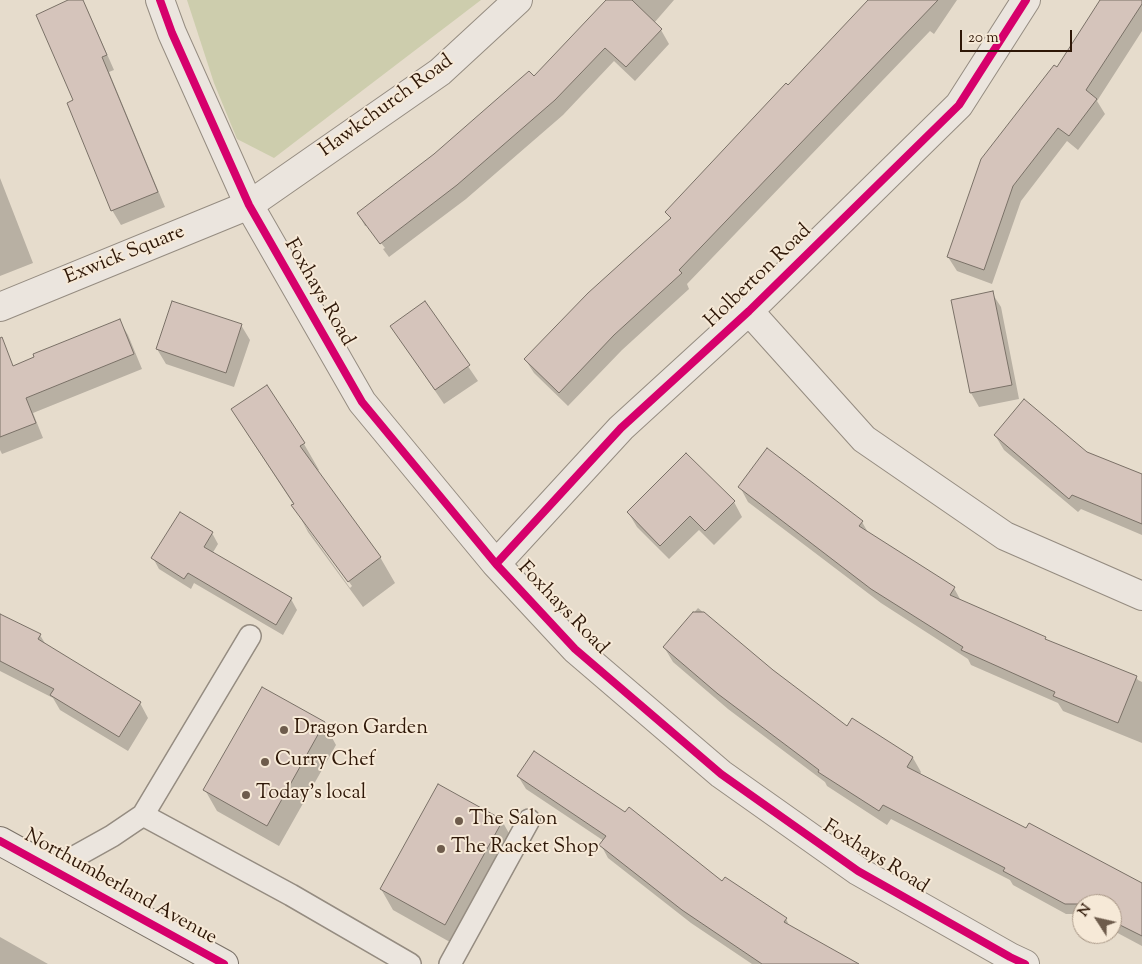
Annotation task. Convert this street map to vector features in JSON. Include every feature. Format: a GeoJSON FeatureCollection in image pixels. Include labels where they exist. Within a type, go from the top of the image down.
{"type":"FeatureCollection","features":[{"type":"Feature","properties":{"kind":"street","name":"Foxhays Road"},"geometry":{"type":"LineString","coordinates":[[160,0],[172,33],[249,205],[362,402],[496,564],[575,649],[721,774],[858,871],[1014,962]]}},
{"type":"Feature","properties":{"kind":"street","name":"Hawkchurch Road"},"geometry":{"type":"LineString","coordinates":[[249,205],[440,72],[518,0]]}},
{"type":"Feature","properties":{"kind":"street","name":"Holberton Road"},"geometry":{"type":"LineString","coordinates":[[496,564],[621,428],[748,311],[959,105],[1026,0]]}},
{"type":"Feature","properties":{"kind":"street","name":"Exwick Square"},"geometry":{"type":"LineString","coordinates":[[0,307],[249,205]]}},
{"type":"Feature","properties":{"kind":"street"},"geometry":{"type":"LineString","coordinates":[[748,311],[864,439],[1005,536],[1142,596]]}},
{"type":"Feature","properties":{"kind":"street","name":"Northumberland Avenue"},"geometry":{"type":"LineString","coordinates":[[0,841],[224,964]]}},
{"type":"Feature","properties":{"kind":"lane"},"geometry":{"type":"LineString","coordinates":[[51,870],[112,836],[143,815],[250,636]]}},
{"type":"Feature","properties":{"kind":"lane"},"geometry":{"type":"LineString","coordinates":[[143,815],[291,895],[410,964]]}},
{"type":"Feature","properties":{"kind":"lane"},"geometry":{"type":"LineString","coordinates":[[450,964],[529,820]]}},
{"type":"Feature","properties":{"kind":"green space"},"geometry":{"type":"Polygon","coordinates":[[[187,0],[481,0],[274,158],[237,139],[214,83],[187,0]]]}},
{"type":"Feature","properties":{"kind":"building"},"geometry":{"type":"Polygon","coordinates":[[[68,0],[83,0],[107,55],[102,57],[158,192],[111,211],[67,103],[73,100],[36,15],[68,0]]]}},
{"type":"Feature","properties":{"kind":"building"},"geometry":{"type":"Polygon","coordinates":[[[606,0],[632,0],[662,29],[626,67],[605,48],[555,100],[457,185],[380,244],[357,213],[434,154],[529,71],[534,76],[606,0]]]}},
{"type":"Feature","properties":{"kind":"building"},"geometry":{"type":"Polygon","coordinates":[[[868,0],[938,0],[679,270],[682,273],[614,335],[559,393],[524,359],[588,293],[671,218],[665,212],[786,83],[788,85],[868,0]]]}},
{"type":"Feature","properties":{"kind":"building"},"geometry":{"type":"Polygon","coordinates":[[[1100,0],[1142,0],[1142,4],[1086,90],[1097,99],[1069,136],[1058,128],[1013,186],[984,270],[947,257],[981,159],[1054,65],[1057,67],[1100,0]]]}},
{"type":"Feature","properties":{"kind":"building"},"geometry":{"type":"Polygon","coordinates":[[[993,291],[1012,385],[970,393],[951,300],[993,291]]]}},
{"type":"Feature","properties":{"kind":"building"},"geometry":{"type":"Polygon","coordinates":[[[172,301],[242,324],[226,373],[156,349],[172,301]]]}},
{"type":"Feature","properties":{"kind":"building"},"geometry":{"type":"Polygon","coordinates":[[[425,301],[470,365],[435,390],[390,326],[425,301]]]}},
{"type":"Feature","properties":{"kind":"building"},"geometry":{"type":"Polygon","coordinates":[[[120,319],[134,354],[26,398],[36,423],[0,437],[0,338],[2,337],[13,366],[34,357],[33,354],[120,319]]]}},
{"type":"Feature","properties":{"kind":"building"},"geometry":{"type":"Polygon","coordinates":[[[267,385],[305,443],[300,446],[381,557],[348,582],[291,505],[294,504],[231,409],[267,385]]]}},
{"type":"Feature","properties":{"kind":"building"},"geometry":{"type":"Polygon","coordinates":[[[1024,399],[1087,452],[1142,474],[1142,524],[1072,495],[1069,499],[994,435],[1024,399]]]}},
{"type":"Feature","properties":{"kind":"building"},"geometry":{"type":"Polygon","coordinates":[[[767,448],[863,521],[859,526],[955,587],[950,595],[1046,637],[1045,639],[1137,676],[1118,723],[1053,696],[1055,692],[961,650],[963,647],[871,589],[738,487],[767,448]]]}},
{"type":"Feature","properties":{"kind":"building"},"geometry":{"type":"Polygon","coordinates":[[[686,453],[735,501],[705,531],[690,516],[660,546],[627,512],[686,453]]]}},
{"type":"Feature","properties":{"kind":"building"},"geometry":{"type":"Polygon","coordinates":[[[180,512],[213,532],[204,547],[292,598],[276,625],[188,573],[184,579],[151,558],[180,512]]]}},
{"type":"Feature","properties":{"kind":"building"},"geometry":{"type":"Polygon","coordinates":[[[693,612],[704,612],[773,670],[847,726],[852,718],[913,757],[907,767],[1026,828],[1029,823],[1142,883],[1142,936],[1122,926],[1122,894],[1072,894],[1072,904],[1065,904],[1003,871],[1005,868],[883,805],[879,811],[818,772],[819,770],[718,694],[663,647],[693,612]]]}},
{"type":"Feature","properties":{"kind":"building"},"geometry":{"type":"Polygon","coordinates":[[[0,614],[41,634],[38,639],[141,702],[119,737],[50,695],[54,689],[0,661],[0,614]]]}},
{"type":"Feature","properties":{"kind":"building"},"geometry":{"type":"Polygon","coordinates":[[[262,687],[325,722],[267,826],[203,790],[262,687]]]}},
{"type":"Feature","properties":{"kind":"building"},"geometry":{"type":"Polygon","coordinates":[[[534,751],[625,812],[629,807],[722,881],[725,877],[787,918],[784,922],[859,964],[762,964],[682,910],[599,845],[606,836],[517,776],[534,751]]]}},
{"type":"Feature","properties":{"kind":"building"},"geometry":{"type":"Polygon","coordinates":[[[438,784],[503,820],[445,925],[380,889],[438,784]]]}},
{"type":"Feature","properties":{"kind":"cycle path"},"geometry":{"type":"LineString","coordinates":[[160,0],[172,33],[249,205],[362,402],[496,564],[575,649],[721,774],[858,871],[1025,964]]}},
{"type":"Feature","properties":{"kind":"cycle path"},"geometry":{"type":"LineString","coordinates":[[496,564],[621,428],[749,311],[959,105],[1026,0]]}},
{"type":"Feature","properties":{"kind":"cycle path"},"geometry":{"type":"LineString","coordinates":[[0,841],[224,964]]}},
{"type":"Feature","properties":{"kind":"place","name":"Dragon Garden"},"geometry":{"type":"Point","coordinates":[284,730]}},
{"type":"Feature","properties":{"kind":"place","name":"Curry Chef"},"geometry":{"type":"Point","coordinates":[265,762]}},
{"type":"Feature","properties":{"kind":"place","name":"Today's local"},"geometry":{"type":"Point","coordinates":[246,795]}},
{"type":"Feature","properties":{"kind":"place","name":"The Salon"},"geometry":{"type":"Point","coordinates":[459,821]}},
{"type":"Feature","properties":{"kind":"place","name":"The Racket Shop"},"geometry":{"type":"Point","coordinates":[441,849]}}]}
